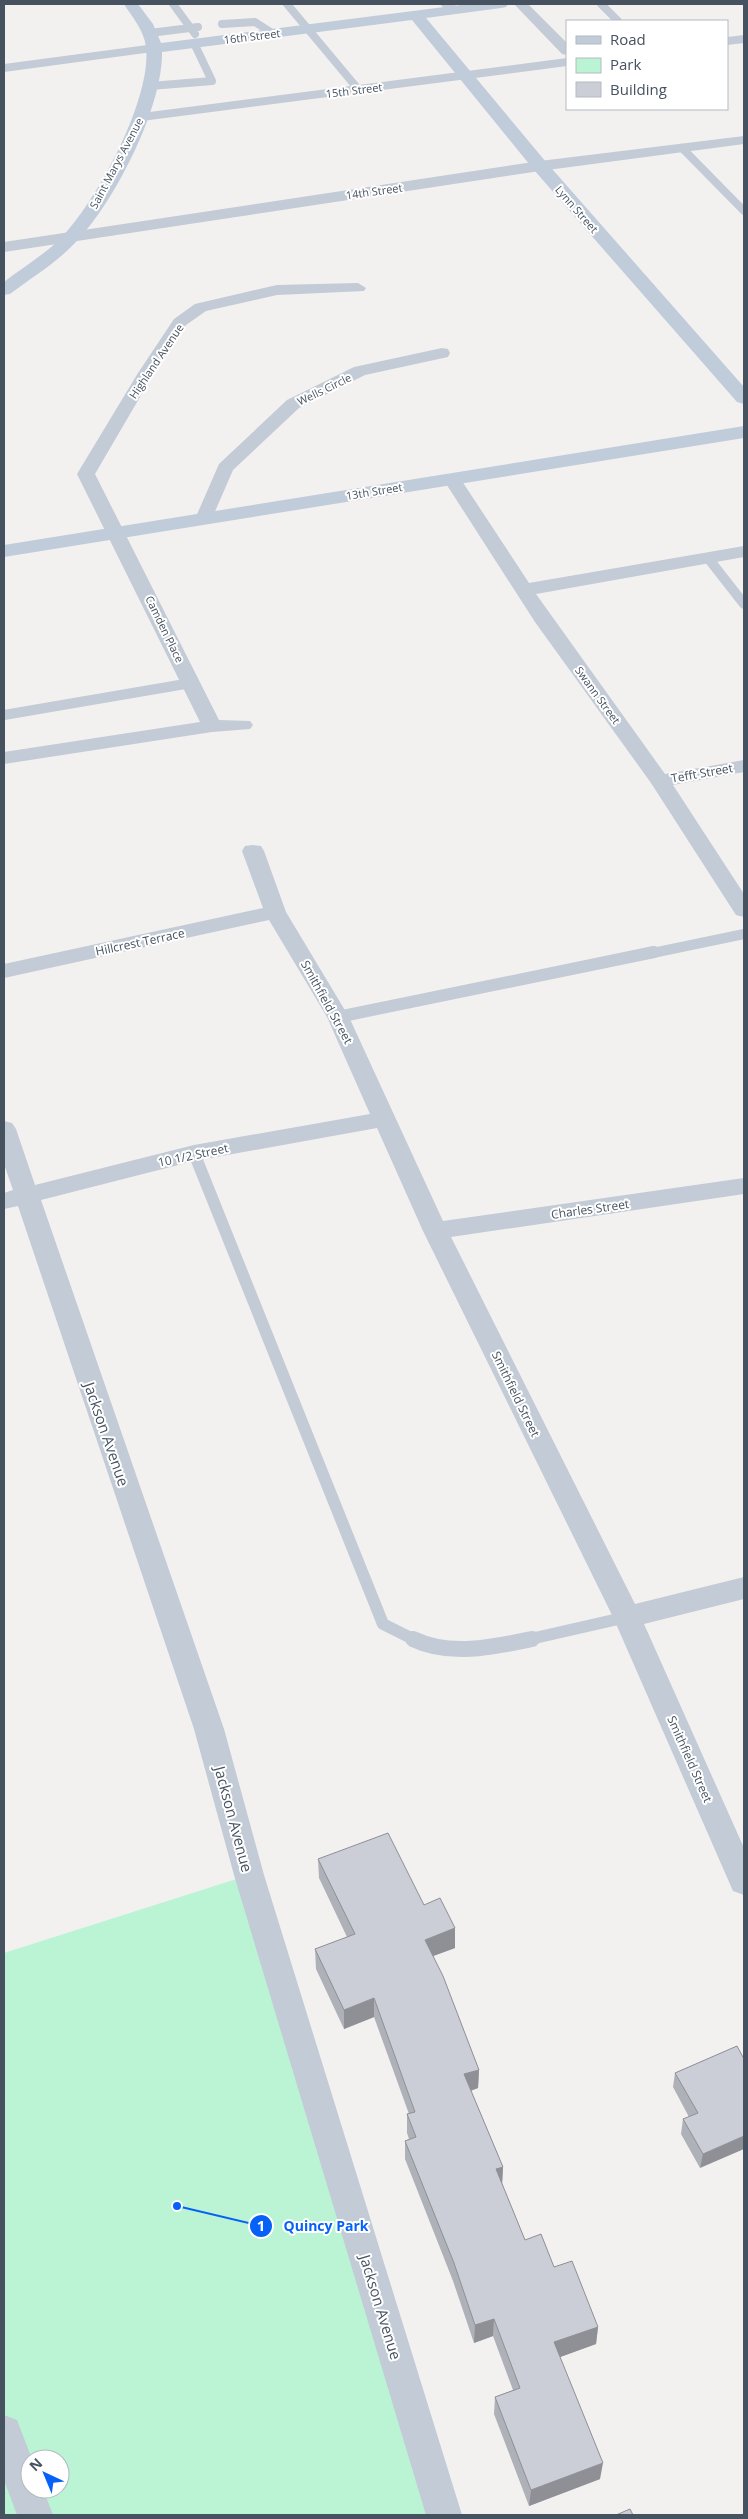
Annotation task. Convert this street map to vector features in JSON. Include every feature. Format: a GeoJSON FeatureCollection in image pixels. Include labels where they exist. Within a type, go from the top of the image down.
{"type":"FeatureCollection","features":[{"type":"Feature","properties":{"kind":"street"},"geometry":{"type":"LineString","coordinates":[[131,4],[152,40]]}},
{"type":"Feature","properties":{"kind":"street","name":"16th Street"},"geometry":{"type":"LineString","coordinates":[[4,68],[194,31],[272,33],[416,15],[450,7],[501,4]]}},
{"type":"Feature","properties":{"kind":"street"},"geometry":{"type":"LineString","coordinates":[[521,4],[566,50]]}},
{"type":"Feature","properties":{"kind":"street","name":"Lynn Street"},"geometry":{"type":"LineString","coordinates":[[416,15],[540,166],[744,398]]}},
{"type":"Feature","properties":{"kind":"street"},"geometry":{"type":"LineString","coordinates":[[728,41],[744,39]]}},
{"type":"Feature","properties":{"kind":"street","name":"Saint Marys Avenue"},"geometry":{"type":"LineString","coordinates":[[4,290],[72,237],[97,203],[142,117],[154,70],[152,40]]}},
{"type":"Feature","properties":{"kind":"street","name":"15th Street"},"geometry":{"type":"LineString","coordinates":[[142,117],[566,62]]}},
{"type":"Feature","properties":{"kind":"street","name":"14th Street"},"geometry":{"type":"LineString","coordinates":[[4,247],[540,166],[744,140]]}},
{"type":"Feature","properties":{"kind":"street","name":"Highland Avenue"},"geometry":{"type":"LineString","coordinates":[[117,533],[86,474],[146,373],[180,322],[201,307],[277,290],[358,288]]}},
{"type":"Feature","properties":{"kind":"street","name":"Wells Circle"},"geometry":{"type":"LineString","coordinates":[[204,519],[225,468],[293,404],[360,371],[442,353]]}},
{"type":"Feature","properties":{"kind":"street","name":"13th Street"},"geometry":{"type":"LineString","coordinates":[[4,551],[744,432]]}},
{"type":"Feature","properties":{"kind":"street","name":"Swann Street"},"geometry":{"type":"LineString","coordinates":[[452,479],[545,622],[660,781],[744,910]]}},
{"type":"Feature","properties":{"kind":"street","name":"Camden Place"},"geometry":{"type":"LineString","coordinates":[[117,533],[212,726]]}},
{"type":"Feature","properties":{"kind":"street"},"geometry":{"type":"LineString","coordinates":[[524,590],[744,551]]}},
{"type":"Feature","properties":{"kind":"street"},"geometry":{"type":"LineString","coordinates":[[4,758],[212,726],[243,725]]}},
{"type":"Feature","properties":{"kind":"street","name":"Tefft Street"},"geometry":{"type":"LineString","coordinates":[[660,781],[744,766]]}},
{"type":"Feature","properties":{"kind":"street","name":"Smithfield Street"},"geometry":{"type":"LineString","coordinates":[[253,851],[276,912],[338,1017],[435,1232],[627,1617],[744,1882]]}},
{"type":"Feature","properties":{"kind":"street","name":"Hillcrest Terrace"},"geometry":{"type":"LineString","coordinates":[[4,972],[276,912]]}},
{"type":"Feature","properties":{"kind":"street","name":"10 1/2 Street"},"geometry":{"type":"LineString","coordinates":[[15,1199],[194,1153],[384,1119]]}},
{"type":"Feature","properties":{"kind":"street","name":"Jackson Avenue"},"geometry":{"type":"LineString","coordinates":[[4,1129],[15,1199],[209,1729],[249,1875],[444,2515]]}},
{"type":"Feature","properties":{"kind":"street","name":"Charles Street"},"geometry":{"type":"LineString","coordinates":[[435,1232],[744,1186]]}},
{"type":"Feature","properties":{"kind":"street"},"geometry":{"type":"LineString","coordinates":[[627,1617],[744,1588]]}},
{"type":"Feature","properties":{"kind":"street"},"geometry":{"type":"LineString","coordinates":[[4,2434],[35,2515]]}},
{"type":"Feature","properties":{"kind":"lane"},"geometry":{"type":"LineString","coordinates":[[150,86],[212,81],[194,31],[183,12],[173,4]]}},
{"type":"Feature","properties":{"kind":"lane"},"geometry":{"type":"LineString","coordinates":[[287,4],[358,89]]}},
{"type":"Feature","properties":{"kind":"lane"},"geometry":{"type":"LineString","coordinates":[[601,4],[617,20]]}},
{"type":"Feature","properties":{"kind":"lane"},"geometry":{"type":"LineString","coordinates":[[220,21],[237,17],[263,24],[272,33]]}},
{"type":"Feature","properties":{"kind":"lane"},"geometry":{"type":"LineString","coordinates":[[682,148],[744,212]]}},
{"type":"Feature","properties":{"kind":"lane"},"geometry":{"type":"LineString","coordinates":[[708,558],[744,604]]}},
{"type":"Feature","properties":{"kind":"lane"},"geometry":{"type":"LineString","coordinates":[[4,715],[191,683]]}},
{"type":"Feature","properties":{"kind":"lane"},"geometry":{"type":"LineString","coordinates":[[338,1017],[744,934]]}},
{"type":"Feature","properties":{"kind":"lane"},"geometry":{"type":"LineString","coordinates":[[194,1153],[383,1624],[428,1646],[486,1648],[627,1617]]}},
{"type":"Feature","properties":{"kind":"green space"},"geometry":{"type":"Polygon","coordinates":[[[249,1875],[444,2515],[4,2515],[4,1953],[249,1875]]]}},
{"type":"Feature","properties":{"kind":"building"},"geometry":{"type":"Polygon","coordinates":[[[388,1833],[424,1905],[440,1898],[455,1928],[425,1940],[443,1976],[479,2070],[464,2074],[503,2167],[496,2169],[525,2240],[541,2234],[554,2267],[572,2261],[598,2327],[554,2342],[603,2463],[531,2490],[495,2397],[520,2388],[494,2319],[475,2325],[454,2263],[405,2141],[416,2137],[407,2114],[415,2112],[374,1998],[344,2010],[315,1949],[355,1934],[318,1859],[388,1833]]]}},
{"type":"Feature","properties":{"kind":"building"},"geometry":{"type":"Polygon","coordinates":[[[737,2046],[744,2059],[744,2136],[703,2154],[683,2119],[698,2113],[675,2073],[737,2046]]]}},
{"type":"Feature","properties":{"kind":"building"},"geometry":{"type":"Polygon","coordinates":[[[630,2509],[633,2515],[616,2515],[630,2509]]]}},
{"type":"Feature","properties":{"kind":"place","name":"Quincy Park"},"geometry":{"type":"Point","coordinates":[177,2206]}}]}
